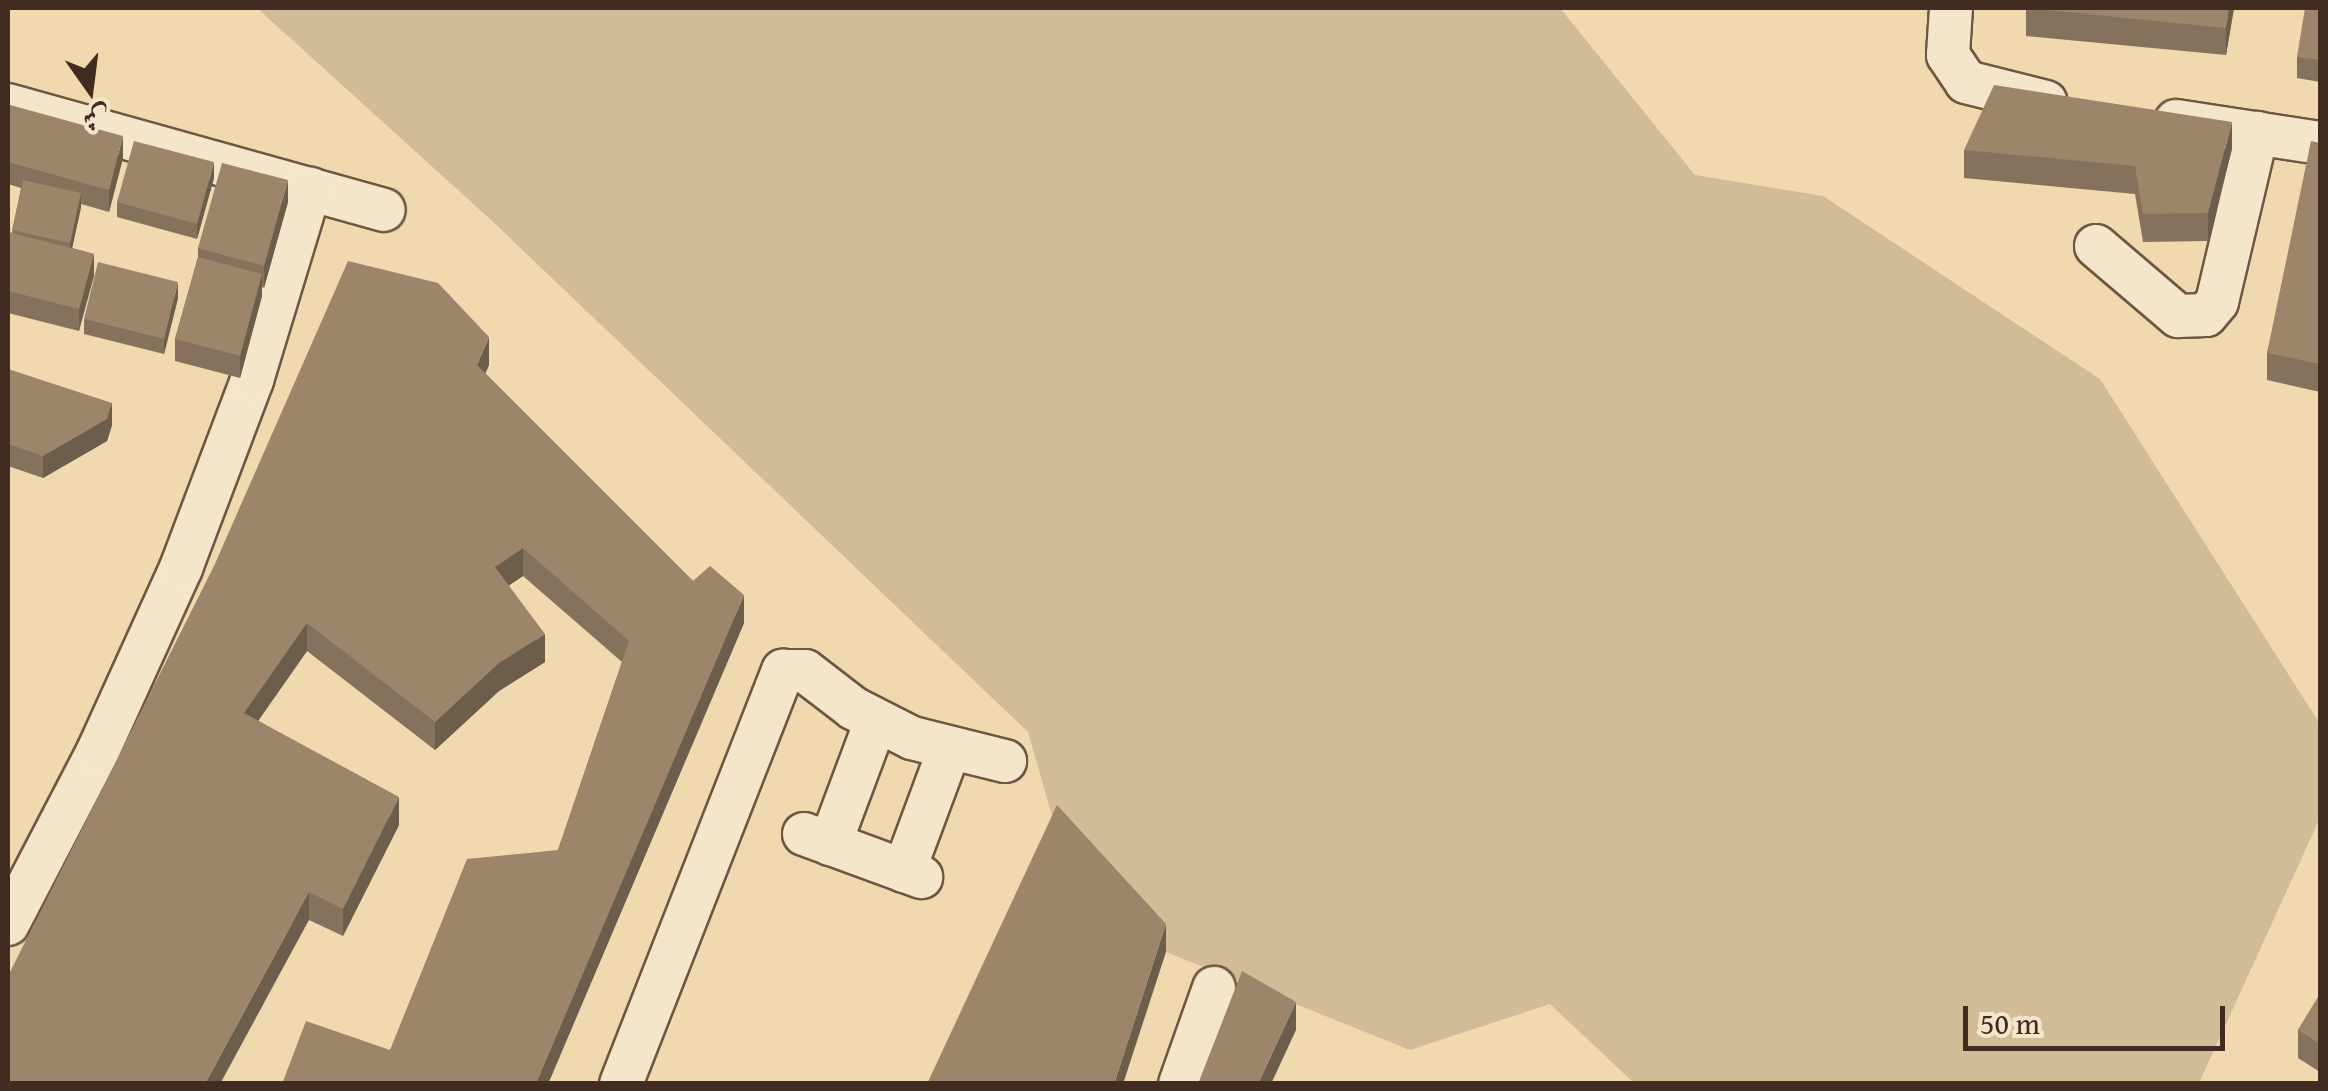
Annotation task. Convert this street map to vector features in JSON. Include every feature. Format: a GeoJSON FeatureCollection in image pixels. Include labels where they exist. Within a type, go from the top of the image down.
{"type":"FeatureCollection","features":[{"type":"Feature","properties":{"kind":"street"},"geometry":{"type":"LineString","coordinates":[[1950,8],[1948,56],[1966,82],[1995,94],[2320,143]]}},
{"type":"Feature","properties":{"kind":"street"},"geometry":{"type":"LineString","coordinates":[[8,105],[384,210]]}},
{"type":"Feature","properties":{"kind":"street"},"geometry":{"type":"LineString","coordinates":[[2096,246],[2178,316],[2206,315],[2218,302],[2257,133]]}},
{"type":"Feature","properties":{"kind":"street"},"geometry":{"type":"LineString","coordinates":[[8,924],[98,752],[182,568],[252,380],[310,189]]}},
{"type":"Feature","properties":{"kind":"street"},"geometry":{"type":"LineString","coordinates":[[620,1084],[778,676],[798,668],[876,721],[949,750],[1005,760]]}},
{"type":"Feature","properties":{"kind":"street"},"geometry":{"type":"LineString","coordinates":[[876,721],[817,839],[912,874],[949,750]]}},
{"type":"Feature","properties":{"kind":"street"},"geometry":{"type":"LineString","coordinates":[[1180,1084],[1214,988]]}},
{"type":"Feature","properties":{"kind":"shaded area"},"geometry":{"type":"Polygon","coordinates":[[[257,8],[1560,8],[1695,175],[1823,196],[2100,379],[2320,724],[2320,818],[2199,1083],[1634,1083],[1550,1004],[1410,1050],[1166,952],[1057,833],[1028,732],[490,219],[257,8]]]}},
{"type":"Feature","properties":{"kind":"building"},"geometry":{"type":"Polygon","coordinates":[[[2026,8],[2229,8],[2226,28],[2026,8]]]}},
{"type":"Feature","properties":{"kind":"building"},"geometry":{"type":"Polygon","coordinates":[[[2305,8],[2320,8],[2320,60],[2297,57],[2305,8]]]}},
{"type":"Feature","properties":{"kind":"building"},"geometry":{"type":"Polygon","coordinates":[[[1994,85],[2232,122],[2208,213],[2143,214],[2135,166],[1964,150],[1994,85]]]}},
{"type":"Feature","properties":{"kind":"building"},"geometry":{"type":"Polygon","coordinates":[[[10,105],[123,136],[109,190],[8,162],[10,105]]]}},
{"type":"Feature","properties":{"kind":"building"},"geometry":{"type":"Polygon","coordinates":[[[134,141],[214,162],[197,224],[117,202],[134,141]]]}},
{"type":"Feature","properties":{"kind":"building"},"geometry":{"type":"Polygon","coordinates":[[[2311,141],[2320,143],[2320,364],[2267,353],[2311,141]]]}},
{"type":"Feature","properties":{"kind":"building"},"geometry":{"type":"Polygon","coordinates":[[[222,163],[288,180],[264,266],[198,248],[222,163]]]}},
{"type":"Feature","properties":{"kind":"building"},"geometry":{"type":"Polygon","coordinates":[[[23,180],[81,193],[70,243],[12,230],[23,180]]]}},
{"type":"Feature","properties":{"kind":"building"},"geometry":{"type":"Polygon","coordinates":[[[8,232],[94,254],[79,309],[8,291],[8,232]]]}},
{"type":"Feature","properties":{"kind":"building"},"geometry":{"type":"Polygon","coordinates":[[[198,257],[262,274],[240,356],[175,339],[198,257]]]}},
{"type":"Feature","properties":{"kind":"building"},"geometry":{"type":"Polygon","coordinates":[[[348,261],[438,283],[489,337],[477,365],[693,581],[710,566],[744,595],[536,1084],[282,1084],[306,1021],[390,1050],[467,859],[558,850],[629,641],[523,548],[495,567],[545,634],[499,663],[435,722],[307,623],[244,713],[399,797],[343,909],[309,892],[205,1084],[8,1084],[8,976],[214,566],[348,261]]]}},
{"type":"Feature","properties":{"kind":"building"},"geometry":{"type":"Polygon","coordinates":[[[98,262],[178,282],[164,339],[84,319],[98,262]]]}},
{"type":"Feature","properties":{"kind":"building"},"geometry":{"type":"Polygon","coordinates":[[[8,369],[112,403],[107,419],[43,456],[8,444],[8,369]]]}},
{"type":"Feature","properties":{"kind":"building"},"geometry":{"type":"Polygon","coordinates":[[[1057,805],[1166,924],[1114,1084],[927,1084],[1057,805]]]}},
{"type":"Feature","properties":{"kind":"building"},"geometry":{"type":"Polygon","coordinates":[[[1242,971],[1296,1002],[1258,1084],[1198,1084],[1242,971]]]}},
{"type":"Feature","properties":{"kind":"building"},"geometry":{"type":"Polygon","coordinates":[[[2320,994],[2320,1044],[2298,1030],[2320,994]]]}}]}
